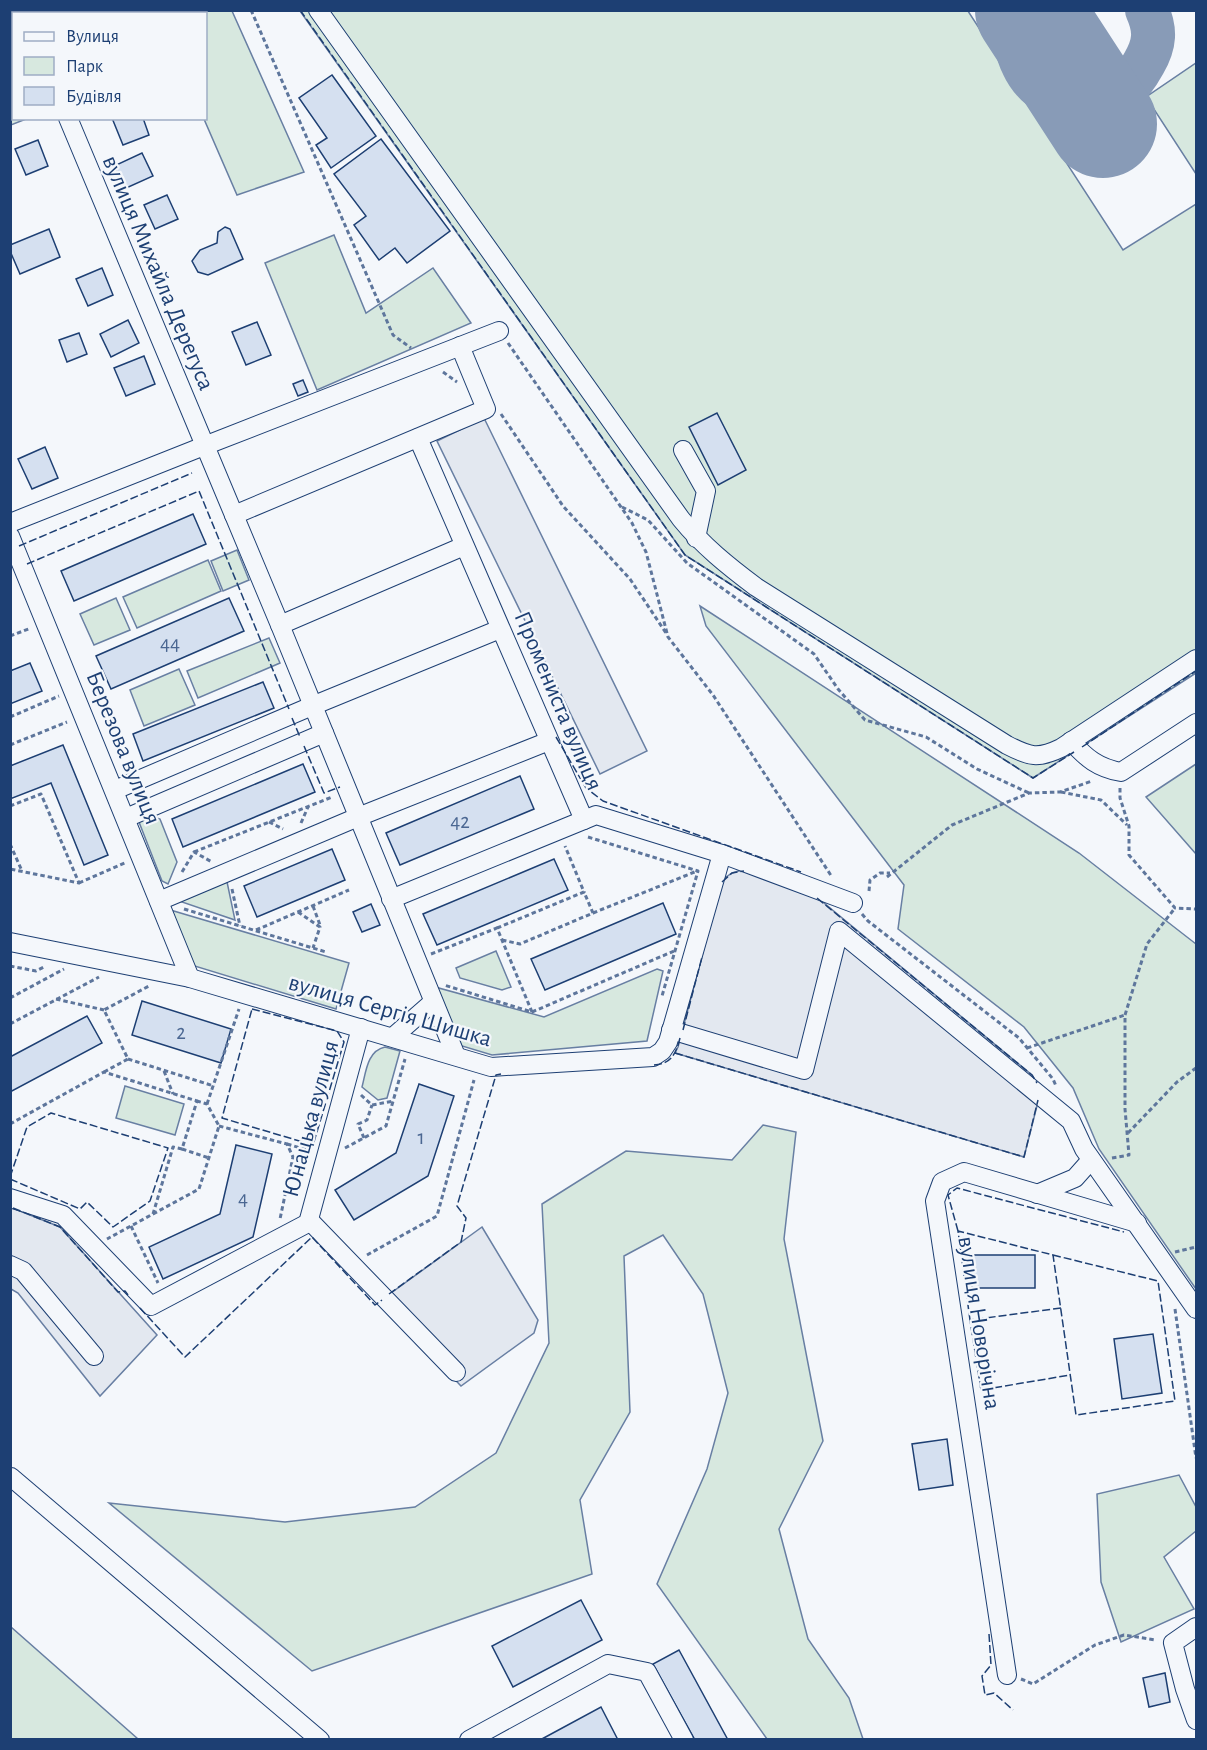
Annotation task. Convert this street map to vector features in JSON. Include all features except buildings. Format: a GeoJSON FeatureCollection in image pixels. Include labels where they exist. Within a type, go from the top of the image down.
{"type":"FeatureCollection","features":[{"type":"Feature","properties":{"kind":"street"},"geometry":{"type":"LineString","coordinates":[[318,10],[681,519],[696,538],[756,587],[1007,745],[1035,757],[1050,754],[1197,659]]}},
{"type":"Feature","properties":{"kind":"street","name":"вулиця Михайла Дерегуса"},"geometry":{"type":"LineString","coordinates":[[69,120],[280,625],[456,1056]]}},
{"type":"Feature","properties":{"kind":"street"},"geometry":{"type":"LineString","coordinates":[[10,524],[499,331]]}},
{"type":"Feature","properties":{"kind":"street"},"geometry":{"type":"LineString","coordinates":[[234,516],[486,409],[460,346]]}},
{"type":"Feature","properties":{"kind":"street","name":"Промениста вулиця"},"geometry":{"type":"LineString","coordinates":[[418,438],[584,820],[596,815],[722,854],[853,903]]}},
{"type":"Feature","properties":{"kind":"street"},"geometry":{"type":"LineString","coordinates":[[683,450],[706,490],[696,538]]}},
{"type":"Feature","properties":{"kind":"street","name":"Березова вулиця"},"geometry":{"type":"LineString","coordinates":[[10,536],[190,978]]}},
{"type":"Feature","properties":{"kind":"street"},"geometry":{"type":"LineString","coordinates":[[280,625],[464,546]]}},
{"type":"Feature","properties":{"kind":"street"},"geometry":{"type":"LineString","coordinates":[[115,790],[500,629]]}},
{"type":"Feature","properties":{"kind":"street"},"geometry":{"type":"LineString","coordinates":[[1071,741],[1092,762],[1104,769],[1121,772],[1197,723]]}},
{"type":"Feature","properties":{"kind":"street"},"geometry":{"type":"LineString","coordinates":[[126,818],[324,733]]}},
{"type":"Feature","properties":{"kind":"street"},"geometry":{"type":"LineString","coordinates":[[159,901],[549,741]]}},
{"type":"Feature","properties":{"kind":"street"},"geometry":{"type":"LineString","coordinates":[[391,899],[584,820]]}},
{"type":"Feature","properties":{"kind":"street","name":"вулиця Сергія Шишка"},"geometry":{"type":"LineString","coordinates":[[10,942],[190,978],[490,1066],[653,1057],[662,1051],[668,1042],[722,854]]}},
{"type":"Feature","properties":{"kind":"street"},"geometry":{"type":"LineString","coordinates":[[671,1030],[804,1070],[839,931],[1071,1121],[1091,1160],[1197,1309]]}},
{"type":"Feature","properties":{"kind":"street"},"geometry":{"type":"LineString","coordinates":[[393,1037],[434,1002]]}},
{"type":"Feature","properties":{"kind":"street","name":"Юнацька вулиця"},"geometry":{"type":"LineString","coordinates":[[10,1198],[63,1215],[151,1306],[308,1223],[361,1028]]}},
{"type":"Feature","properties":{"kind":"street"},"geometry":{"type":"LineString","coordinates":[[1037,1194],[1075,1178],[1091,1160]]}},
{"type":"Feature","properties":{"kind":"street","name":"вулиця Новорічна"},"geometry":{"type":"LineString","coordinates":[[1007,1675],[936,1202],[942,1182],[964,1172],[1137,1223]]}},
{"type":"Feature","properties":{"kind":"street"},"geometry":{"type":"LineString","coordinates":[[309,1220],[456,1372]]}},
{"type":"Feature","properties":{"kind":"street"},"geometry":{"type":"LineString","coordinates":[[10,1265],[23,1271],[94,1356]]}},
{"type":"Feature","properties":{"kind":"street"},"geometry":{"type":"LineString","coordinates":[[11,1477],[320,1740]]}},
{"type":"Feature","properties":{"kind":"street"},"geometry":{"type":"LineString","coordinates":[[1197,1627],[1173,1643],[1185,1689],[1197,1720]]}},
{"type":"Feature","properties":{"kind":"street"},"geometry":{"type":"LineString","coordinates":[[469,1740],[608,1664],[647,1672],[684,1740]]}},
{"type":"Feature","properties":{"kind":"path"},"geometry":{"type":"LineString","coordinates":[[251,10],[393,336],[464,388]]}},
{"type":"Feature","properties":{"kind":"path"},"geometry":{"type":"LineString","coordinates":[[499,331],[632,523],[646,552],[668,637]]}},
{"type":"Feature","properties":{"kind":"path"},"geometry":{"type":"LineString","coordinates":[[493,408],[502,416],[563,506],[630,579],[668,637],[713,695],[830,875],[853,903],[868,921],[1018,1038],[1053,1079],[1057,1090]]}},
{"type":"Feature","properties":{"kind":"path"},"geometry":{"type":"LineString","coordinates":[[621,507],[648,520],[687,563],[814,654],[838,689],[865,720],[926,737],[976,769],[1029,793]]}},
{"type":"Feature","properties":{"kind":"path"},"geometry":{"type":"LineString","coordinates":[[10,636],[33,627]]}},
{"type":"Feature","properties":{"kind":"path"},"geometry":{"type":"LineString","coordinates":[[10,717],[61,696]]}},
{"type":"Feature","properties":{"kind":"path"},"geometry":{"type":"LineString","coordinates":[[10,745],[71,720]]}},
{"type":"Feature","properties":{"kind":"path"},"geometry":{"type":"LineString","coordinates":[[1060,792],[1121,772],[1120,798],[1129,826],[1129,855],[1175,908],[1197,909]]}},
{"type":"Feature","properties":{"kind":"path"},"geometry":{"type":"LineString","coordinates":[[194,852],[347,791]]}},
{"type":"Feature","properties":{"kind":"path"},"geometry":{"type":"LineString","coordinates":[[887,877],[952,825],[1029,793],[1060,792],[1101,800],[1129,826]]}},
{"type":"Feature","properties":{"kind":"path"},"geometry":{"type":"LineString","coordinates":[[10,806],[41,794],[79,883]]}},
{"type":"Feature","properties":{"kind":"path"},"geometry":{"type":"LineString","coordinates":[[269,822],[287,831]]}},
{"type":"Feature","properties":{"kind":"path"},"geometry":{"type":"LineString","coordinates":[[580,840],[588,837],[698,871]]}},
{"type":"Feature","properties":{"kind":"path"},"geometry":{"type":"LineString","coordinates":[[573,843],[565,846],[593,914]]}},
{"type":"Feature","properties":{"kind":"path"},"geometry":{"type":"LineString","coordinates":[[10,844],[22,871]]}},
{"type":"Feature","properties":{"kind":"path"},"geometry":{"type":"LineString","coordinates":[[10,869],[79,883],[129,861],[132,870]]}},
{"type":"Feature","properties":{"kind":"path"},"geometry":{"type":"LineString","coordinates":[[502,940],[520,944],[698,871]]}},
{"type":"Feature","properties":{"kind":"path"},"geometry":{"type":"LineString","coordinates":[[659,1005],[698,871]]}},
{"type":"Feature","properties":{"kind":"path"},"geometry":{"type":"LineString","coordinates":[[869,891],[870,880],[880,873],[892,873]]}},
{"type":"Feature","properties":{"kind":"path"},"geometry":{"type":"LineString","coordinates":[[254,930],[349,890]]}},
{"type":"Feature","properties":{"kind":"path"},"geometry":{"type":"LineString","coordinates":[[426,946],[430,955],[584,892]]}},
{"type":"Feature","properties":{"kind":"path"},"geometry":{"type":"LineString","coordinates":[[159,901],[326,952]]}},
{"type":"Feature","properties":{"kind":"path"},"geometry":{"type":"LineString","coordinates":[[312,906],[320,927],[313,948]]}},
{"type":"Feature","properties":{"kind":"path"},"geometry":{"type":"LineString","coordinates":[[1110,1158],[1129,1155],[1125,1109],[1125,1015],[1147,944],[1175,908]]}},
{"type":"Feature","properties":{"kind":"path"},"geometry":{"type":"LineString","coordinates":[[297,912],[320,927]]}},
{"type":"Feature","properties":{"kind":"path"},"geometry":{"type":"LineString","coordinates":[[497,928],[532,1012]]}},
{"type":"Feature","properties":{"kind":"path"},"geometry":{"type":"LineString","coordinates":[[441,984],[532,1012],[674,950]]}},
{"type":"Feature","properties":{"kind":"path"},"geometry":{"type":"LineString","coordinates":[[10,998],[67,968]]}},
{"type":"Feature","properties":{"kind":"path"},"geometry":{"type":"LineString","coordinates":[[10,1024],[102,975]]}},
{"type":"Feature","properties":{"kind":"path"},"geometry":{"type":"LineString","coordinates":[[56,999],[104,1010],[150,986]]}},
{"type":"Feature","properties":{"kind":"path"},"geometry":{"type":"LineString","coordinates":[[207,1104],[240,1006]]}},
{"type":"Feature","properties":{"kind":"path"},"geometry":{"type":"LineString","coordinates":[[104,1010],[128,1059]]}},
{"type":"Feature","properties":{"kind":"path"},"geometry":{"type":"LineString","coordinates":[[1026,1048],[1125,1015]]}},
{"type":"Feature","properties":{"kind":"path"},"geometry":{"type":"LineString","coordinates":[[10,1124],[128,1059],[213,1086]]}},
{"type":"Feature","properties":{"kind":"path"},"geometry":{"type":"LineString","coordinates":[[339,1152],[386,1126],[405,1059]]}},
{"type":"Feature","properties":{"kind":"path"},"geometry":{"type":"LineString","coordinates":[[1128,1133],[1178,1082],[1197,1068]]}},
{"type":"Feature","properties":{"kind":"path"},"geometry":{"type":"LineString","coordinates":[[164,1070],[173,1094]]}},
{"type":"Feature","properties":{"kind":"path"},"geometry":{"type":"LineString","coordinates":[[360,1259],[437,1216],[477,1070]]}},
{"type":"Feature","properties":{"kind":"path"},"geometry":{"type":"LineString","coordinates":[[104,1072],[207,1104],[219,1126],[199,1190],[107,1239]]}},
{"type":"Feature","properties":{"kind":"path"},"geometry":{"type":"LineString","coordinates":[[356,1090],[372,1105]]}},
{"type":"Feature","properties":{"kind":"path"},"geometry":{"type":"LineString","coordinates":[[182,1149],[197,1101]]}},
{"type":"Feature","properties":{"kind":"path"},"geometry":{"type":"LineString","coordinates":[[372,1105],[394,1101]]}},
{"type":"Feature","properties":{"kind":"path"},"geometry":{"type":"LineString","coordinates":[[364,1138],[358,1124],[367,1120],[372,1105]]}},
{"type":"Feature","properties":{"kind":"path"},"geometry":{"type":"LineString","coordinates":[[219,1126],[287,1144],[293,1157],[279,1223]]}},
{"type":"Feature","properties":{"kind":"path"},"geometry":{"type":"LineString","coordinates":[[153,1214],[173,1147],[209,1158]]}},
{"type":"Feature","properties":{"kind":"path"},"geometry":{"type":"LineString","coordinates":[[131,1226],[162,1291]]}},
{"type":"Feature","properties":{"kind":"path"},"geometry":{"type":"LineString","coordinates":[[1174,1304],[1197,1458]]}},
{"type":"Feature","properties":{"kind":"path"},"geometry":{"type":"LineString","coordinates":[[1007,1675],[1033,1684],[1095,1645],[1124,1635],[1173,1643]]}},
{"type":"Feature","properties":{"kind":"green space"},"geometry":{"type":"Polygon","coordinates":[[[232,11],[304,172],[237,195],[204,120],[207,120],[207,12],[41,12],[232,11]]]}},
{"type":"Feature","properties":{"kind":"green space"},"geometry":{"type":"Polygon","coordinates":[[[300,11],[968,11],[1123,250],[1196,204],[1196,673],[1033,778],[685,555],[300,11]]]}},
{"type":"Feature","properties":{"kind":"green space"},"geometry":{"type":"Polygon","coordinates":[[[12,41],[12,120],[24,120],[11,125],[10,42],[12,41]]]}},
{"type":"Feature","properties":{"kind":"green space"},"geometry":{"type":"Polygon","coordinates":[[[1196,63],[1196,174],[1146,97],[1196,63]]]}},
{"type":"Feature","properties":{"kind":"green space"},"geometry":{"type":"Polygon","coordinates":[[[334,235],[366,313],[433,268],[471,323],[317,390],[265,263],[334,235]]]}},
{"type":"Feature","properties":{"kind":"green space"},"geometry":{"type":"Polygon","coordinates":[[[237,550],[249,580],[223,591],[211,561],[237,550]]]}},
{"type":"Feature","properties":{"kind":"green space"},"geometry":{"type":"Polygon","coordinates":[[[208,560],[221,591],[137,628],[123,597],[208,560]]]}},
{"type":"Feature","properties":{"kind":"green space"},"geometry":{"type":"Polygon","coordinates":[[[116,598],[130,630],[94,645],[80,614],[116,598]]]}},
{"type":"Feature","properties":{"kind":"green space"},"geometry":{"type":"Polygon","coordinates":[[[700,606],[1079,853],[1196,944],[1196,1289],[1099,1149],[1073,1088],[1024,1027],[898,929],[904,885],[706,626],[700,606]]]}},
{"type":"Feature","properties":{"kind":"green space"},"geometry":{"type":"Polygon","coordinates":[[[269,638],[280,663],[198,698],[187,671],[269,638]]]}},
{"type":"Feature","properties":{"kind":"green space"},"geometry":{"type":"Polygon","coordinates":[[[179,669],[195,705],[144,726],[130,690],[179,669]]]}},
{"type":"Feature","properties":{"kind":"green space"},"geometry":{"type":"Polygon","coordinates":[[[1196,764],[1196,854],[1146,797],[1196,764]]]}},
{"type":"Feature","properties":{"kind":"green space"},"geometry":{"type":"Polygon","coordinates":[[[145,814],[160,819],[177,862],[168,884],[162,881],[139,822],[145,814]]]}},
{"type":"Feature","properties":{"kind":"green space"},"geometry":{"type":"Polygon","coordinates":[[[226,877],[235,920],[176,900],[226,877]]]}},
{"type":"Feature","properties":{"kind":"green space"},"geometry":{"type":"Polygon","coordinates":[[[167,909],[349,963],[336,1009],[188,964],[167,909]]]}},
{"type":"Feature","properties":{"kind":"green space"},"geometry":{"type":"Polygon","coordinates":[[[496,951],[511,987],[502,990],[460,978],[456,968],[496,951]]]}},
{"type":"Feature","properties":{"kind":"green space"},"geometry":{"type":"Polygon","coordinates":[[[657,969],[663,971],[647,1041],[492,1055],[462,1046],[435,987],[544,1017],[657,969]]]}},
{"type":"Feature","properties":{"kind":"green space"},"geometry":{"type":"Polygon","coordinates":[[[385,1047],[400,1051],[387,1098],[378,1100],[362,1087],[371,1057],[379,1049],[385,1047]]]}},
{"type":"Feature","properties":{"kind":"green space"},"geometry":{"type":"Polygon","coordinates":[[[125,1086],[184,1104],[175,1135],[116,1118],[125,1086]]]}},
{"type":"Feature","properties":{"kind":"green space"},"geometry":{"type":"Polygon","coordinates":[[[763,1125],[796,1132],[784,1239],[823,1441],[779,1529],[808,1639],[849,1698],[863,1739],[767,1739],[657,1584],[707,1469],[728,1393],[703,1294],[663,1235],[624,1256],[630,1412],[580,1500],[592,1574],[312,1671],[109,1503],[285,1522],[415,1507],[496,1453],[549,1343],[542,1204],[626,1151],[732,1160],[763,1125]]]}},
{"type":"Feature","properties":{"kind":"green space"},"geometry":{"type":"Polygon","coordinates":[[[1179,1475],[1196,1507],[1196,1531],[1164,1557],[1194,1609],[1121,1642],[1101,1582],[1097,1494],[1179,1475]]]}},
{"type":"Feature","properties":{"kind":"green space"},"geometry":{"type":"Polygon","coordinates":[[[11,1627],[138,1739],[11,1739],[11,1627]]]}},
{"type":"Feature","properties":{"kind":"shaded area"},"geometry":{"type":"Polygon","coordinates":[[[484,418],[647,751],[600,774],[437,441],[484,418]]]}},
{"type":"Feature","properties":{"kind":"shaded area"},"geometry":{"type":"Polygon","coordinates":[[[742,870],[813,894],[1032,1075],[1041,1090],[1024,1157],[675,1053],[722,880],[742,870]]]}},
{"type":"Feature","properties":{"kind":"shaded area"},"geometry":{"type":"Polygon","coordinates":[[[10,1207],[60,1227],[157,1335],[100,1396],[18,1293],[11,1289],[10,1207]]]}},
{"type":"Feature","properties":{"kind":"shaded area"},"geometry":{"type":"Polygon","coordinates":[[[482,1227],[538,1320],[534,1333],[461,1386],[380,1301],[482,1227]]]}},
{"type":"Feature","properties":{"kind":"taxiway"},"geometry":{"type":"LineString","coordinates":[[1014,10],[1018,52],[1031,78],[1053,96],[1080,103],[1094,103],[1108,99],[1121,92],[1134,79],[1148,56],[1152,43],[1152,24],[1147,10]]}},
{"type":"Feature","properties":{"kind":"runway"},"geometry":{"type":"LineString","coordinates":[[1029,10],[1103,124]]}},
{"type":"Feature","properties":{"kind":"fence"},"geometry":{"type":"LineString","coordinates":[[300,10],[685,555],[1033,778],[1074,752]]}},
{"type":"Feature","properties":{"kind":"fence"},"geometry":{"type":"LineString","coordinates":[[10,22],[12,26]]}},
{"type":"Feature","properties":{"kind":"fence"},"geometry":{"type":"LineString","coordinates":[[19,546],[192,473]]}},
{"type":"Feature","properties":{"kind":"fence"},"geometry":{"type":"LineString","coordinates":[[27,564],[199,491],[289,709]]}},
{"type":"Feature","properties":{"kind":"fence"},"geometry":{"type":"LineString","coordinates":[[1082,747],[1196,671]]}},
{"type":"Feature","properties":{"kind":"fence"},"geometry":{"type":"LineString","coordinates":[[292,718],[300,737]]}},
{"type":"Feature","properties":{"kind":"fence"},"geometry":{"type":"LineString","coordinates":[[556,737],[586,788],[603,801],[801,872]]}},
{"type":"Feature","properties":{"kind":"fence"},"geometry":{"type":"LineString","coordinates":[[304,746],[324,793],[340,787]]}},
{"type":"Feature","properties":{"kind":"fence"},"geometry":{"type":"LineString","coordinates":[[722,882],[732,873],[744,871]]}},
{"type":"Feature","properties":{"kind":"fence"},"geometry":{"type":"LineString","coordinates":[[817,898],[1032,1075],[1037,1083]]}},
{"type":"Feature","properties":{"kind":"fence"},"geometry":{"type":"LineString","coordinates":[[683,1030],[702,957]]}},
{"type":"Feature","properties":{"kind":"fence"},"geometry":{"type":"LineString","coordinates":[[252,1009],[337,1031],[344,1042],[313,1145],[222,1118],[252,1009]]}},
{"type":"Feature","properties":{"kind":"fence"},"geometry":{"type":"LineString","coordinates":[[654,1065],[665,1063],[672,1057],[680,1038]]}},
{"type":"Feature","properties":{"kind":"fence"},"geometry":{"type":"LineString","coordinates":[[675,1053],[1024,1157],[1038,1100]]}},
{"type":"Feature","properties":{"kind":"fence"},"geometry":{"type":"LineString","coordinates":[[389,1294],[461,1242],[466,1218],[457,1206],[496,1075],[501,1074]]}},
{"type":"Feature","properties":{"kind":"fence"},"geometry":{"type":"LineString","coordinates":[[10,1177],[27,1127],[51,1113],[168,1148],[150,1201],[113,1227],[87,1202],[80,1209],[10,1179]]}},
{"type":"Feature","properties":{"kind":"fence"},"geometry":{"type":"LineString","coordinates":[[958,1231],[948,1195],[957,1188],[1124,1232]]}},
{"type":"Feature","properties":{"kind":"fence"},"geometry":{"type":"LineString","coordinates":[[13,1208],[60,1227],[118,1292],[125,1291],[128,1295]]}},
{"type":"Feature","properties":{"kind":"fence"},"geometry":{"type":"LineString","coordinates":[[970,1320],[958,1231],[1053,1255]]}},
{"type":"Feature","properties":{"kind":"fence"},"geometry":{"type":"LineString","coordinates":[[140,1308],[185,1357],[312,1237],[375,1305],[382,1300]]}},
{"type":"Feature","properties":{"kind":"fence"},"geometry":{"type":"LineString","coordinates":[[1053,1255],[1158,1281],[1175,1401],[1076,1415],[1053,1255]]}},
{"type":"Feature","properties":{"kind":"fence"},"geometry":{"type":"LineString","coordinates":[[1061,1308],[970,1320],[981,1390],[1070,1375]]}},
{"type":"Feature","properties":{"kind":"fence"},"geometry":{"type":"LineString","coordinates":[[989,1634],[991,1665],[982,1676],[985,1695],[994,1693],[1013,1710]]}}]}
